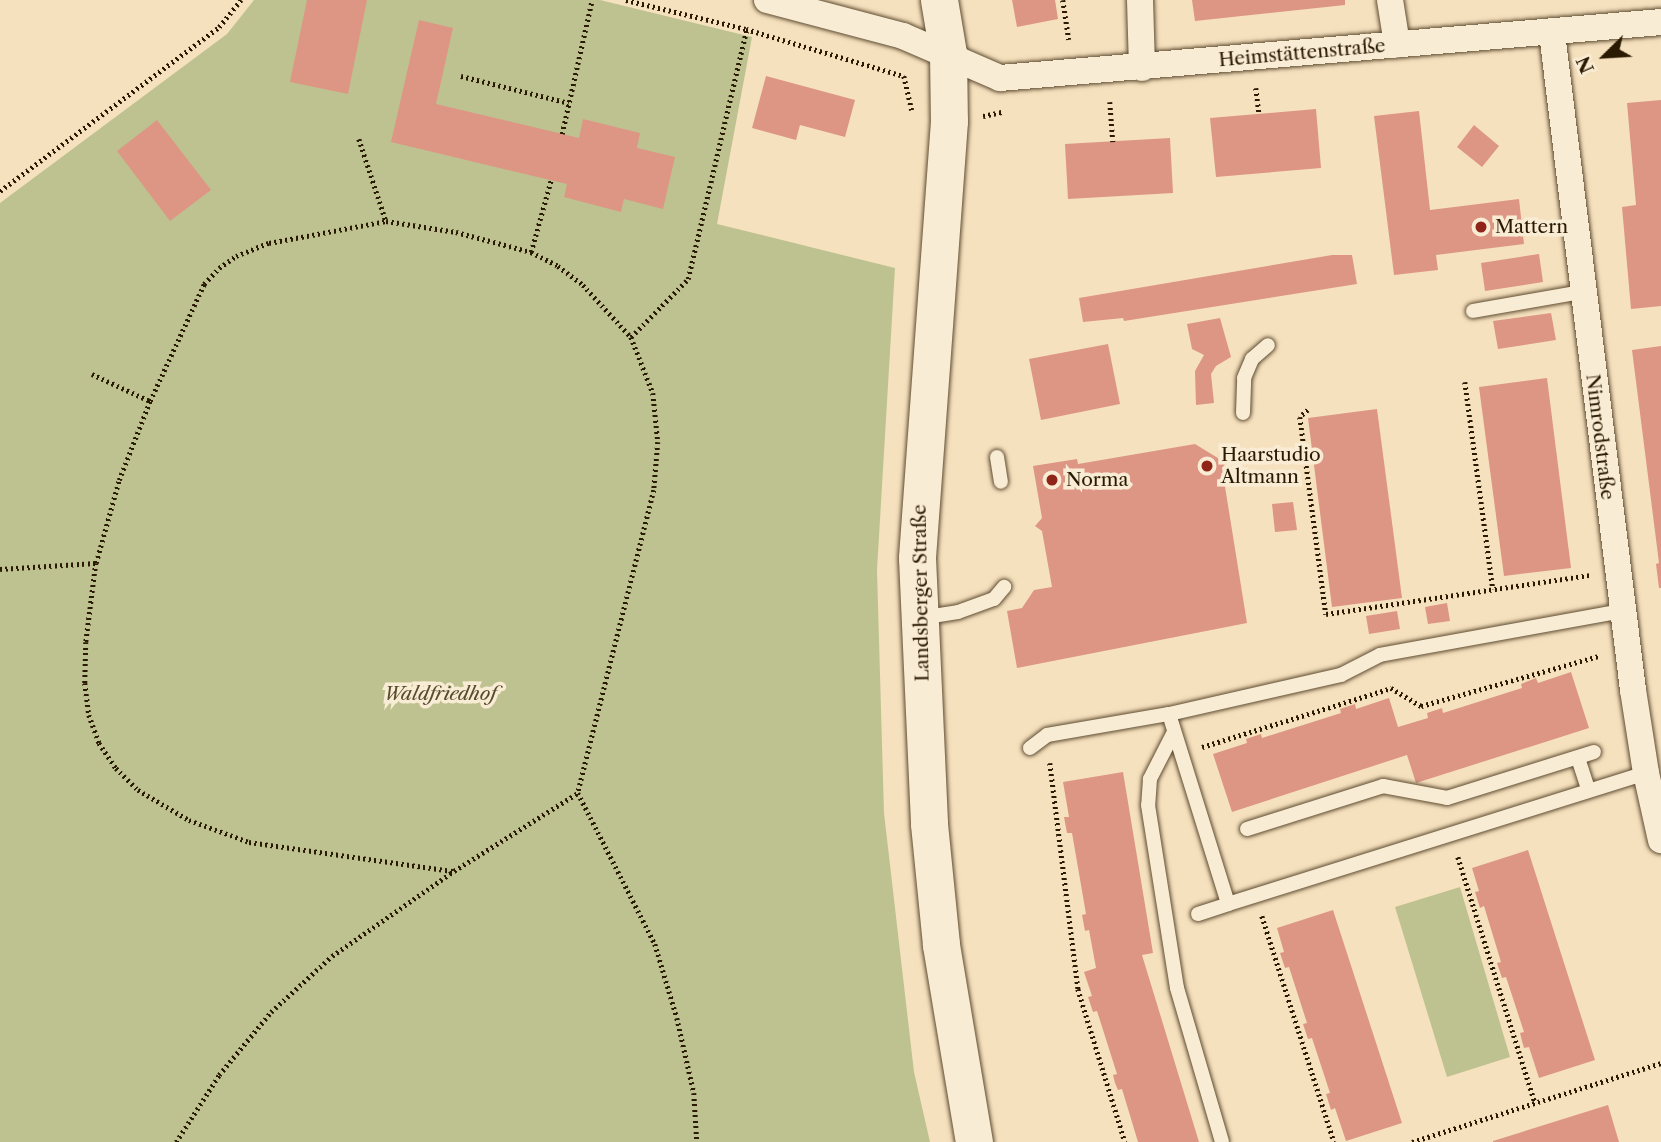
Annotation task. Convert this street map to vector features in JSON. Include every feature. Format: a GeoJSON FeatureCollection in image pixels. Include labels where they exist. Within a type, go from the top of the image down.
{"type":"FeatureCollection","features":[{"type":"Feature","properties":{"kind":"street","name":"Landsberger Straße"},"geometry":{"type":"LineString","coordinates":[[939,0],[948,53],[949,121],[918,514],[919,618],[928,811],[941,945],[974,1142]]}},
{"type":"Feature","properties":{"kind":"street"},"geometry":{"type":"LineString","coordinates":[[1140,0],[1142,68]]}},
{"type":"Feature","properties":{"kind":"street"},"geometry":{"type":"LineString","coordinates":[[1390,0],[1397,44]]}},
{"type":"Feature","properties":{"kind":"street","name":"Heimstättenstraße"},"geometry":{"type":"LineString","coordinates":[[758,10],[903,36],[948,53],[1000,78],[1661,22]]}},
{"type":"Feature","properties":{"kind":"street","name":"Nimrodstraße"},"geometry":{"type":"LineString","coordinates":[[1552,33],[1622,611],[1646,773],[1661,840]]}},
{"type":"Feature","properties":{"kind":"lane"},"geometry":{"type":"LineString","coordinates":[[1473,311],[1582,292]]}},
{"type":"Feature","properties":{"kind":"lane"},"geometry":{"type":"LineString","coordinates":[[1243,413],[1244,378],[1252,359],[1268,345]]}},
{"type":"Feature","properties":{"kind":"lane"},"geometry":{"type":"LineString","coordinates":[[997,457],[1001,482]]}},
{"type":"Feature","properties":{"kind":"lane"},"geometry":{"type":"LineString","coordinates":[[919,618],[958,612],[994,599],[1004,587]]}},
{"type":"Feature","properties":{"kind":"lane"},"geometry":{"type":"LineString","coordinates":[[1030,748],[1048,736],[1169,714],[1341,675],[1380,655],[1622,611]]}},
{"type":"Feature","properties":{"kind":"lane"},"geometry":{"type":"LineString","coordinates":[[1169,714],[1228,904]]}},
{"type":"Feature","properties":{"kind":"lane"},"geometry":{"type":"LineString","coordinates":[[1174,732],[1150,779],[1148,805],[1177,988],[1222,1142]]}},
{"type":"Feature","properties":{"kind":"lane"},"geometry":{"type":"LineString","coordinates":[[1247,829],[1383,786],[1447,798],[1594,752]]}},
{"type":"Feature","properties":{"kind":"lane"},"geometry":{"type":"LineString","coordinates":[[1578,758],[1588,789]]}},
{"type":"Feature","properties":{"kind":"lane"},"geometry":{"type":"LineString","coordinates":[[1198,914],[1588,789],[1646,773]]}},
{"type":"Feature","properties":{"kind":"path"},"geometry":{"type":"LineString","coordinates":[[0,191],[219,27],[241,0]]}},
{"type":"Feature","properties":{"kind":"path"},"geometry":{"type":"LineString","coordinates":[[562,134],[592,0]]}},
{"type":"Feature","properties":{"kind":"path"},"geometry":{"type":"LineString","coordinates":[[626,0],[746,29],[904,76]]}},
{"type":"Feature","properties":{"kind":"path"},"geometry":{"type":"LineString","coordinates":[[1062,0],[1069,40]]}},
{"type":"Feature","properties":{"kind":"path"},"geometry":{"type":"LineString","coordinates":[[631,337],[688,279],[746,29],[758,10]]}},
{"type":"Feature","properties":{"kind":"path"},"geometry":{"type":"LineString","coordinates":[[461,76],[569,103]]}},
{"type":"Feature","properties":{"kind":"path"},"geometry":{"type":"LineString","coordinates":[[1256,88],[1259,113]]}},
{"type":"Feature","properties":{"kind":"path"},"geometry":{"type":"LineString","coordinates":[[1110,102],[1114,142]]}},
{"type":"Feature","properties":{"kind":"path"},"geometry":{"type":"LineString","coordinates":[[359,139],[386,221]]}},
{"type":"Feature","properties":{"kind":"path"},"geometry":{"type":"LineString","coordinates":[[531,252],[551,180]]}},
{"type":"Feature","properties":{"kind":"path"},"geometry":{"type":"LineString","coordinates":[[454,871],[249,842],[189,820],[138,790],[116,768],[99,743],[89,715],[86,655],[96,563],[119,480],[150,401],[204,284],[219,268],[236,256],[269,243],[386,221],[456,232],[531,252],[558,266],[583,285],[631,337],[653,393],[658,442],[654,490],[578,793],[655,944],[677,1018],[694,1093],[697,1142]]}},
{"type":"Feature","properties":{"kind":"path"},"geometry":{"type":"LineString","coordinates":[[92,374],[150,401]]}},
{"type":"Feature","properties":{"kind":"path"},"geometry":{"type":"LineString","coordinates":[[1465,382],[1493,589]]}},
{"type":"Feature","properties":{"kind":"path"},"geometry":{"type":"LineString","coordinates":[[1308,410],[1300,417],[1326,614],[1617,570]]}},
{"type":"Feature","properties":{"kind":"path"},"geometry":{"type":"LineString","coordinates":[[0,569],[96,563]]}},
{"type":"Feature","properties":{"kind":"path"},"geometry":{"type":"LineString","coordinates":[[1181,754],[1391,688],[1421,706],[1608,653]]}},
{"type":"Feature","properties":{"kind":"path"},"geometry":{"type":"LineString","coordinates":[[1048,736],[1078,989],[1125,1142]]}},
{"type":"Feature","properties":{"kind":"path"},"geometry":{"type":"LineString","coordinates":[[176,1142],[219,1075],[271,1012],[331,956],[454,871],[578,793]]}},
{"type":"Feature","properties":{"kind":"path"},"geometry":{"type":"LineString","coordinates":[[1451,833],[1535,1103]]}},
{"type":"Feature","properties":{"kind":"path"},"geometry":{"type":"LineString","coordinates":[[1255,895],[1334,1142]]}},
{"type":"Feature","properties":{"kind":"path"},"geometry":{"type":"LineString","coordinates":[[1412,1142],[1661,1063]]}},
{"type":"Feature","properties":{"kind":"green space","name":"Waldfriedhof"},"geometry":{"type":"Polygon","coordinates":[[[254,0],[600,0],[752,37],[717,224],[895,268],[877,570],[884,813],[914,1072],[930,1142],[0,1142],[0,203],[227,34],[254,0]]]}},
{"type":"Feature","properties":{"kind":"green space"},"geometry":{"type":"Polygon","coordinates":[[[1460,887],[1510,1057],[1447,1077],[1395,907],[1460,887]]]}},
{"type":"Feature","properties":{"kind":"building"},"geometry":{"type":"Polygon","coordinates":[[[307,0],[367,0],[348,94],[290,82],[307,0]]]}},
{"type":"Feature","properties":{"kind":"building"},"geometry":{"type":"Polygon","coordinates":[[[1012,0],[1055,0],[1058,19],[1017,27],[1012,0]]]}},
{"type":"Feature","properties":{"kind":"building"},"geometry":{"type":"Polygon","coordinates":[[[1192,0],[1345,0],[1345,5],[1195,21],[1192,0]]]}},
{"type":"Feature","properties":{"kind":"building"},"geometry":{"type":"Polygon","coordinates":[[[419,20],[453,28],[436,104],[579,138],[583,119],[640,133],[637,148],[675,157],[663,209],[624,199],[621,212],[564,197],[567,184],[391,142],[419,20]]]}},
{"type":"Feature","properties":{"kind":"building"},"geometry":{"type":"Polygon","coordinates":[[[766,76],[855,100],[845,137],[800,125],[796,140],[752,128],[766,76]]]}},
{"type":"Feature","properties":{"kind":"building"},"geometry":{"type":"Polygon","coordinates":[[[1661,100],[1661,306],[1631,309],[1622,207],[1636,205],[1627,103],[1661,100]]]}},
{"type":"Feature","properties":{"kind":"building"},"geometry":{"type":"Polygon","coordinates":[[[1316,109],[1321,168],[1216,177],[1210,118],[1316,109]]]}},
{"type":"Feature","properties":{"kind":"building"},"geometry":{"type":"Polygon","coordinates":[[[1419,111],[1430,210],[1519,199],[1524,244],[1436,255],[1438,270],[1394,275],[1374,116],[1419,111]]]}},
{"type":"Feature","properties":{"kind":"building"},"geometry":{"type":"Polygon","coordinates":[[[157,120],[211,190],[170,221],[117,151],[157,120]]]}},
{"type":"Feature","properties":{"kind":"building"},"geometry":{"type":"Polygon","coordinates":[[[1474,125],[1499,146],[1482,167],[1457,147],[1474,125]]]}},
{"type":"Feature","properties":{"kind":"building"},"geometry":{"type":"Polygon","coordinates":[[[1170,138],[1173,193],[1068,199],[1065,144],[1170,138]]]}},
{"type":"Feature","properties":{"kind":"building"},"geometry":{"type":"Polygon","coordinates":[[[1539,254],[1543,282],[1485,291],[1481,263],[1539,254]]]}},
{"type":"Feature","properties":{"kind":"building"},"geometry":{"type":"Polygon","coordinates":[[[1332,255],[1352,255],[1357,284],[1124,321],[1123,318],[1083,322],[1079,298],[1332,255]]]}},
{"type":"Feature","properties":{"kind":"building"},"geometry":{"type":"Polygon","coordinates":[[[1551,313],[1556,340],[1498,349],[1493,321],[1551,313]]]}},
{"type":"Feature","properties":{"kind":"building"},"geometry":{"type":"Polygon","coordinates":[[[1220,318],[1231,357],[1216,366],[1211,374],[1214,403],[1196,405],[1195,371],[1204,355],[1192,349],[1187,324],[1220,318]]]}},
{"type":"Feature","properties":{"kind":"building"},"geometry":{"type":"Polygon","coordinates":[[[1108,344],[1120,404],[1041,420],[1029,359],[1108,344]]]}},
{"type":"Feature","properties":{"kind":"building"},"geometry":{"type":"Polygon","coordinates":[[[1661,346],[1659,588],[1656,564],[1659,563],[1632,350],[1661,346]]]}},
{"type":"Feature","properties":{"kind":"building"},"geometry":{"type":"Polygon","coordinates":[[[1547,378],[1571,568],[1504,576],[1479,387],[1547,378]]]}},
{"type":"Feature","properties":{"kind":"building"},"geometry":{"type":"Polygon","coordinates":[[[1377,409],[1402,598],[1332,607],[1308,418],[1377,409]]]}},
{"type":"Feature","properties":{"kind":"building"},"geometry":{"type":"Polygon","coordinates":[[[1195,444],[1226,463],[1222,468],[1247,623],[1017,668],[1007,611],[1022,608],[1034,590],[1052,587],[1042,531],[1035,526],[1042,518],[1033,466],[1077,459],[1078,464],[1195,444]]]}},
{"type":"Feature","properties":{"kind":"building"},"geometry":{"type":"Polygon","coordinates":[[[1293,502],[1297,530],[1275,532],[1272,504],[1293,502]]]}},
{"type":"Feature","properties":{"kind":"building"},"geometry":{"type":"Polygon","coordinates":[[[1447,603],[1450,621],[1428,624],[1425,607],[1447,603]]]}},
{"type":"Feature","properties":{"kind":"building"},"geometry":{"type":"Polygon","coordinates":[[[1397,611],[1400,629],[1369,634],[1366,616],[1397,611]]]}},
{"type":"Feature","properties":{"kind":"building"},"geometry":{"type":"Polygon","coordinates":[[[1571,672],[1589,728],[1416,783],[1407,755],[1232,812],[1213,754],[1247,743],[1246,739],[1261,734],[1262,738],[1341,713],[1340,709],[1355,704],[1356,709],[1389,698],[1398,727],[1428,718],[1427,713],[1442,708],[1443,713],[1522,688],[1521,684],[1536,678],[1538,683],[1571,672]]]}},
{"type":"Feature","properties":{"kind":"building"},"geometry":{"type":"Polygon","coordinates":[[[1123,772],[1153,953],[1142,955],[1199,1142],[1138,1142],[1122,1089],[1118,1090],[1115,1083],[1113,1075],[1117,1074],[1097,1011],[1093,1012],[1088,997],[1092,996],[1084,972],[1096,968],[1089,930],[1085,931],[1082,915],[1086,914],[1072,833],[1067,833],[1064,817],[1069,817],[1063,782],[1123,772]]]}},
{"type":"Feature","properties":{"kind":"building"},"geometry":{"type":"Polygon","coordinates":[[[1528,850],[1595,1060],[1539,1078],[1529,1047],[1524,1048],[1520,1033],[1524,1032],[1506,977],[1502,978],[1497,963],[1501,962],[1484,906],[1480,908],[1475,892],[1479,891],[1472,868],[1528,850]]]}},
{"type":"Feature","properties":{"kind":"building"},"geometry":{"type":"Polygon","coordinates":[[[1333,910],[1402,1123],[1346,1141],[1335,1108],[1331,1110],[1326,1094],[1330,1093],[1312,1038],[1308,1039],[1303,1024],[1307,1023],[1289,967],[1285,968],[1280,953],[1284,952],[1277,928],[1333,910]]]}},
{"type":"Feature","properties":{"kind":"building"},"geometry":{"type":"Polygon","coordinates":[[[1608,1105],[1619,1142],[1493,1142],[1493,1141],[1608,1105]]]}},
{"type":"Feature","properties":{"kind":"place","name":"Mattern"},"geometry":{"type":"Point","coordinates":[1481,227]}},
{"type":"Feature","properties":{"kind":"place","name":"Haarstudio Altmann"},"geometry":{"type":"Point","coordinates":[1207,466]}},
{"type":"Feature","properties":{"kind":"place","name":"Norma"},"geometry":{"type":"Point","coordinates":[1052,480]}}]}
